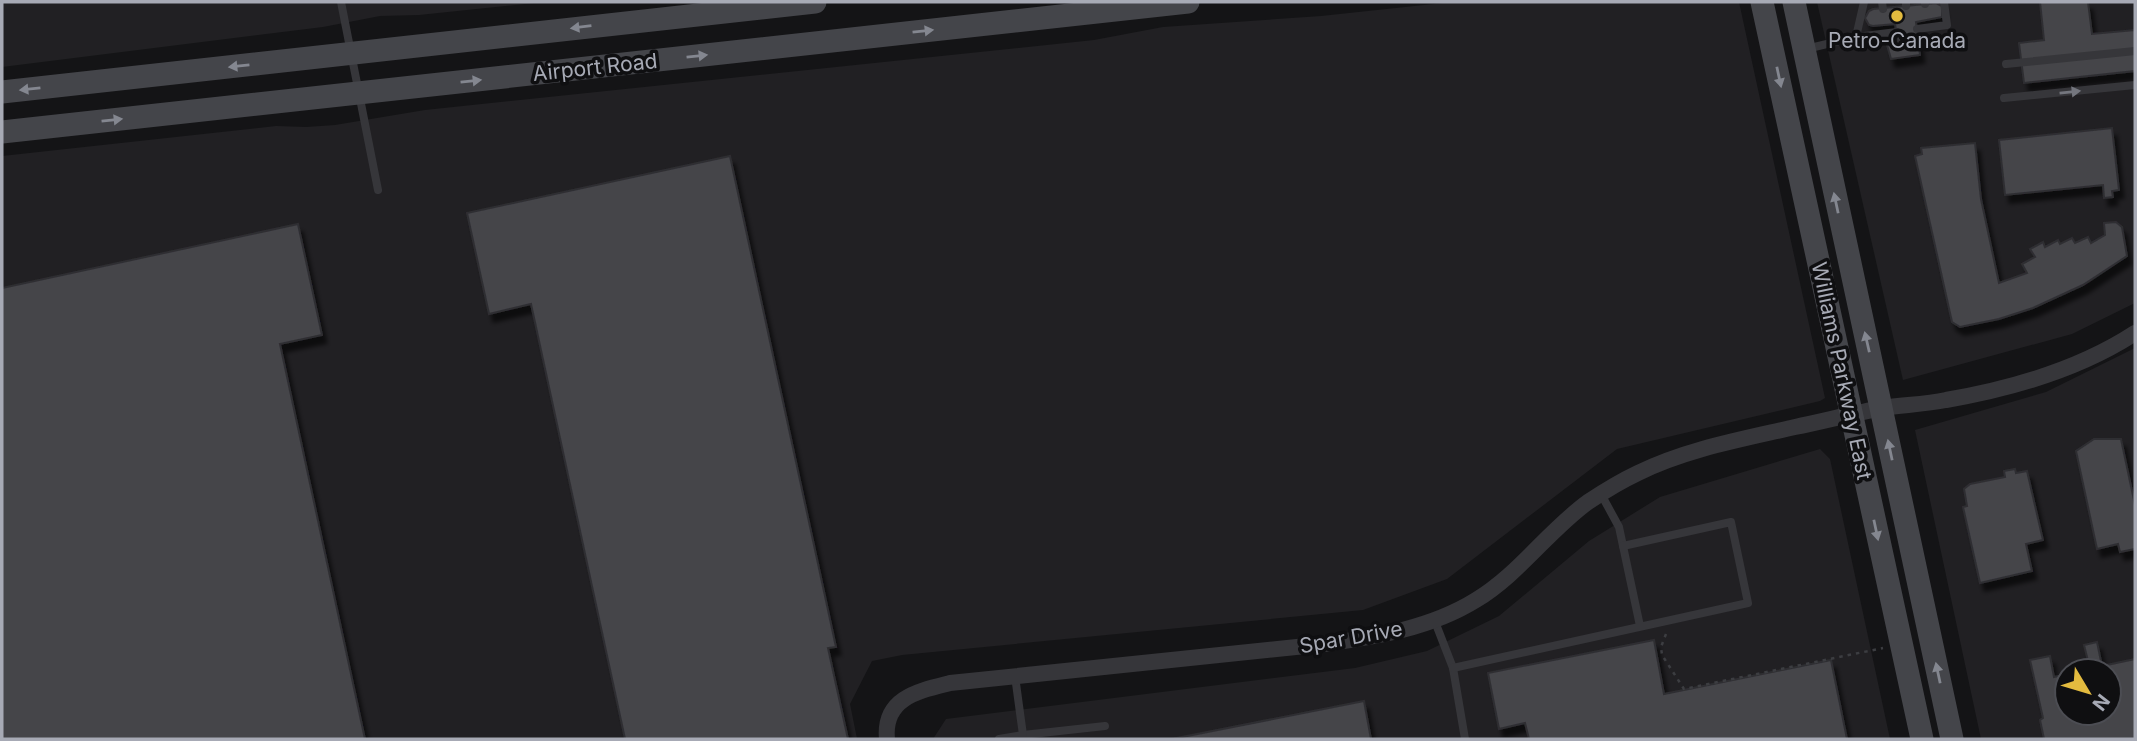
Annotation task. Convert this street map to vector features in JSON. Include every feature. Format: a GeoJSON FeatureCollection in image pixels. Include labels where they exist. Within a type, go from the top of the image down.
{"type":"FeatureCollection","features":[{"type":"Feature","properties":{"kind":"main road","name":"Airport Road"},"geometry":{"type":"LineString","coordinates":[[2,92],[815,2]]}},
{"type":"Feature","properties":{"kind":"main road","name":"Airport Road"},"geometry":{"type":"LineString","coordinates":[[2,132],[1188,2]]}},
{"type":"Feature","properties":{"kind":"main road","name":"Williams Parkway East"},"geometry":{"type":"LineString","coordinates":[[1762,5],[1922,739]]}},
{"type":"Feature","properties":{"kind":"main road","name":"Williams Parkway East"},"geometry":{"type":"LineString","coordinates":[[1797,9],[1803,50],[1952,739]]}},
{"type":"Feature","properties":{"kind":"street","name":"Spar Drive"},"geometry":{"type":"LineString","coordinates":[[887,739],[890,716],[898,703],[916,691],[950,682],[1382,636],[1434,619],[1476,600],[1508,575],[1587,503],[1638,472],[1693,452],[1743,439],[1881,409],[1992,390],[2075,363],[2135,333]]}},
{"type":"Feature","properties":{"kind":"lane"},"geometry":{"type":"LineString","coordinates":[[341,2],[378,190]]}},
{"type":"Feature","properties":{"kind":"lane"},"geometry":{"type":"LineString","coordinates":[[1856,37],[1864,2]]}},
{"type":"Feature","properties":{"kind":"lane"},"geometry":{"type":"LineString","coordinates":[[1917,29],[1927,24],[1947,25],[1944,2]]}},
{"type":"Feature","properties":{"kind":"lane"},"geometry":{"type":"LineString","coordinates":[[1803,50],[1885,29],[1897,32]]}},
{"type":"Feature","properties":{"kind":"lane"},"geometry":{"type":"LineString","coordinates":[[2006,64],[2135,51]]}},
{"type":"Feature","properties":{"kind":"lane"},"geometry":{"type":"LineString","coordinates":[[2004,98],[2135,85]]}},
{"type":"Feature","properties":{"kind":"lane"},"geometry":{"type":"LineString","coordinates":[[1601,494],[1619,527],[1640,626]]}},
{"type":"Feature","properties":{"kind":"lane"},"geometry":{"type":"LineString","coordinates":[[1453,667],[1748,603],[1731,522],[1623,546]]}},
{"type":"Feature","properties":{"kind":"lane"},"geometry":{"type":"LineString","coordinates":[[1434,619],[1453,667],[1465,739]]}},
{"type":"Feature","properties":{"kind":"lane"},"geometry":{"type":"LineString","coordinates":[[1015,676],[1023,735]]}},
{"type":"Feature","properties":{"kind":"lane"},"geometry":{"type":"LineString","coordinates":[[999,739],[1105,726]]}},
{"type":"Feature","properties":{"kind":"path"},"geometry":{"type":"LineString","coordinates":[[1663,620],[1666,636],[1661,647],[1662,655],[1684,689],[1901,645]]}},
{"type":"Feature","properties":{"kind":"shaded area"},"geometry":{"type":"Polygon","coordinates":[[[2,2],[545,2],[419,15],[380,16],[323,27],[2,67],[2,2]]]}},
{"type":"Feature","properties":{"kind":"shaded area"},"geometry":{"type":"Polygon","coordinates":[[[1452,2],[1739,2],[1825,398],[1617,449],[1447,579],[1363,610],[902,655],[872,661],[850,704],[857,739],[2,739],[2,156],[276,126],[335,125],[425,110],[1094,40],[1163,27],[1321,16],[1452,2]]]}},
{"type":"Feature","properties":{"kind":"shaded area"},"geometry":{"type":"Polygon","coordinates":[[[1817,2],[2135,2],[2135,303],[2072,334],[1903,380],[1817,2]]]}},
{"type":"Feature","properties":{"kind":"shaded area"},"geometry":{"type":"Polygon","coordinates":[[[2135,348],[2135,739],[1981,739],[1915,430],[2046,392],[2135,348]]]}},
{"type":"Feature","properties":{"kind":"shaded area"},"geometry":{"type":"Polygon","coordinates":[[[1820,449],[1830,459],[1890,739],[933,739],[946,719],[1355,668],[1427,651],[1499,616],[1589,541],[1660,497],[1820,449]]]}},
{"type":"Feature","properties":{"kind":"building"},"geometry":{"type":"Polygon","coordinates":[[[2040,2],[2088,2],[2092,34],[2135,30],[2135,71],[2024,83],[2019,43],[2044,40],[2040,2]]]}},
{"type":"Feature","properties":{"kind":"building"},"geometry":{"type":"Polygon","coordinates":[[[1936,3],[1942,6],[1942,17],[1916,22],[1920,55],[1891,59],[1887,45],[1898,42],[1895,24],[1873,26],[1869,25],[1865,18],[1873,9],[1936,3]]]}},
{"type":"Feature","properties":{"kind":"building"},"geometry":{"type":"Polygon","coordinates":[[[2112,128],[2119,190],[2112,191],[2113,197],[2104,198],[2103,185],[2005,195],[1999,140],[2112,128]]]}},
{"type":"Feature","properties":{"kind":"building"},"geometry":{"type":"Polygon","coordinates":[[[1975,143],[1981,199],[1999,283],[2027,273],[2022,264],[2035,257],[2030,249],[2043,242],[2045,247],[2058,240],[2060,244],[2072,238],[2075,243],[2088,237],[2091,243],[2105,235],[2104,223],[2116,222],[2122,227],[2127,256],[2083,285],[2033,308],[1960,327],[1952,322],[1915,156],[1922,154],[1921,148],[1975,143]]]}},
{"type":"Feature","properties":{"kind":"building"},"geometry":{"type":"Polygon","coordinates":[[[730,156],[836,647],[828,648],[848,739],[625,739],[531,304],[489,314],[467,213],[730,156]]]}},
{"type":"Feature","properties":{"kind":"building"},"geometry":{"type":"Polygon","coordinates":[[[298,224],[322,335],[280,344],[365,739],[2,739],[2,288],[298,224]]]}},
{"type":"Feature","properties":{"kind":"building"},"geometry":{"type":"Polygon","coordinates":[[[2094,439],[2121,439],[2135,505],[2135,549],[2120,552],[2118,544],[2097,549],[2076,451],[2094,439]]]}},
{"type":"Feature","properties":{"kind":"building"},"geometry":{"type":"Polygon","coordinates":[[[2015,469],[2016,473],[2027,471],[2043,540],[2026,544],[2032,571],[1980,583],[1963,507],[1967,506],[1964,489],[1970,484],[2005,477],[2004,471],[2015,469]]]}},
{"type":"Feature","properties":{"kind":"building"},"geometry":{"type":"Polygon","coordinates":[[[1654,640],[1664,694],[1831,660],[1847,739],[1529,739],[1525,723],[1499,729],[1488,673],[1654,640]]]}},
{"type":"Feature","properties":{"kind":"building"},"geometry":{"type":"Polygon","coordinates":[[[2097,642],[2100,657],[2087,657],[2084,645],[2097,642]]]}},
{"type":"Feature","properties":{"kind":"building"},"geometry":{"type":"Polygon","coordinates":[[[2050,656],[2053,672],[2053,727],[2123,727],[2123,662],[2135,659],[2135,739],[2044,739],[2040,720],[2043,718],[2030,660],[2050,656]]]}},
{"type":"Feature","properties":{"kind":"building"},"geometry":{"type":"Polygon","coordinates":[[[1364,701],[1371,739],[1172,739],[1364,701]]]}},
{"type":"Feature","properties":{"kind":"place","name":"Petro-Canada"},"geometry":{"type":"Point","coordinates":[1897,16]}}]}
